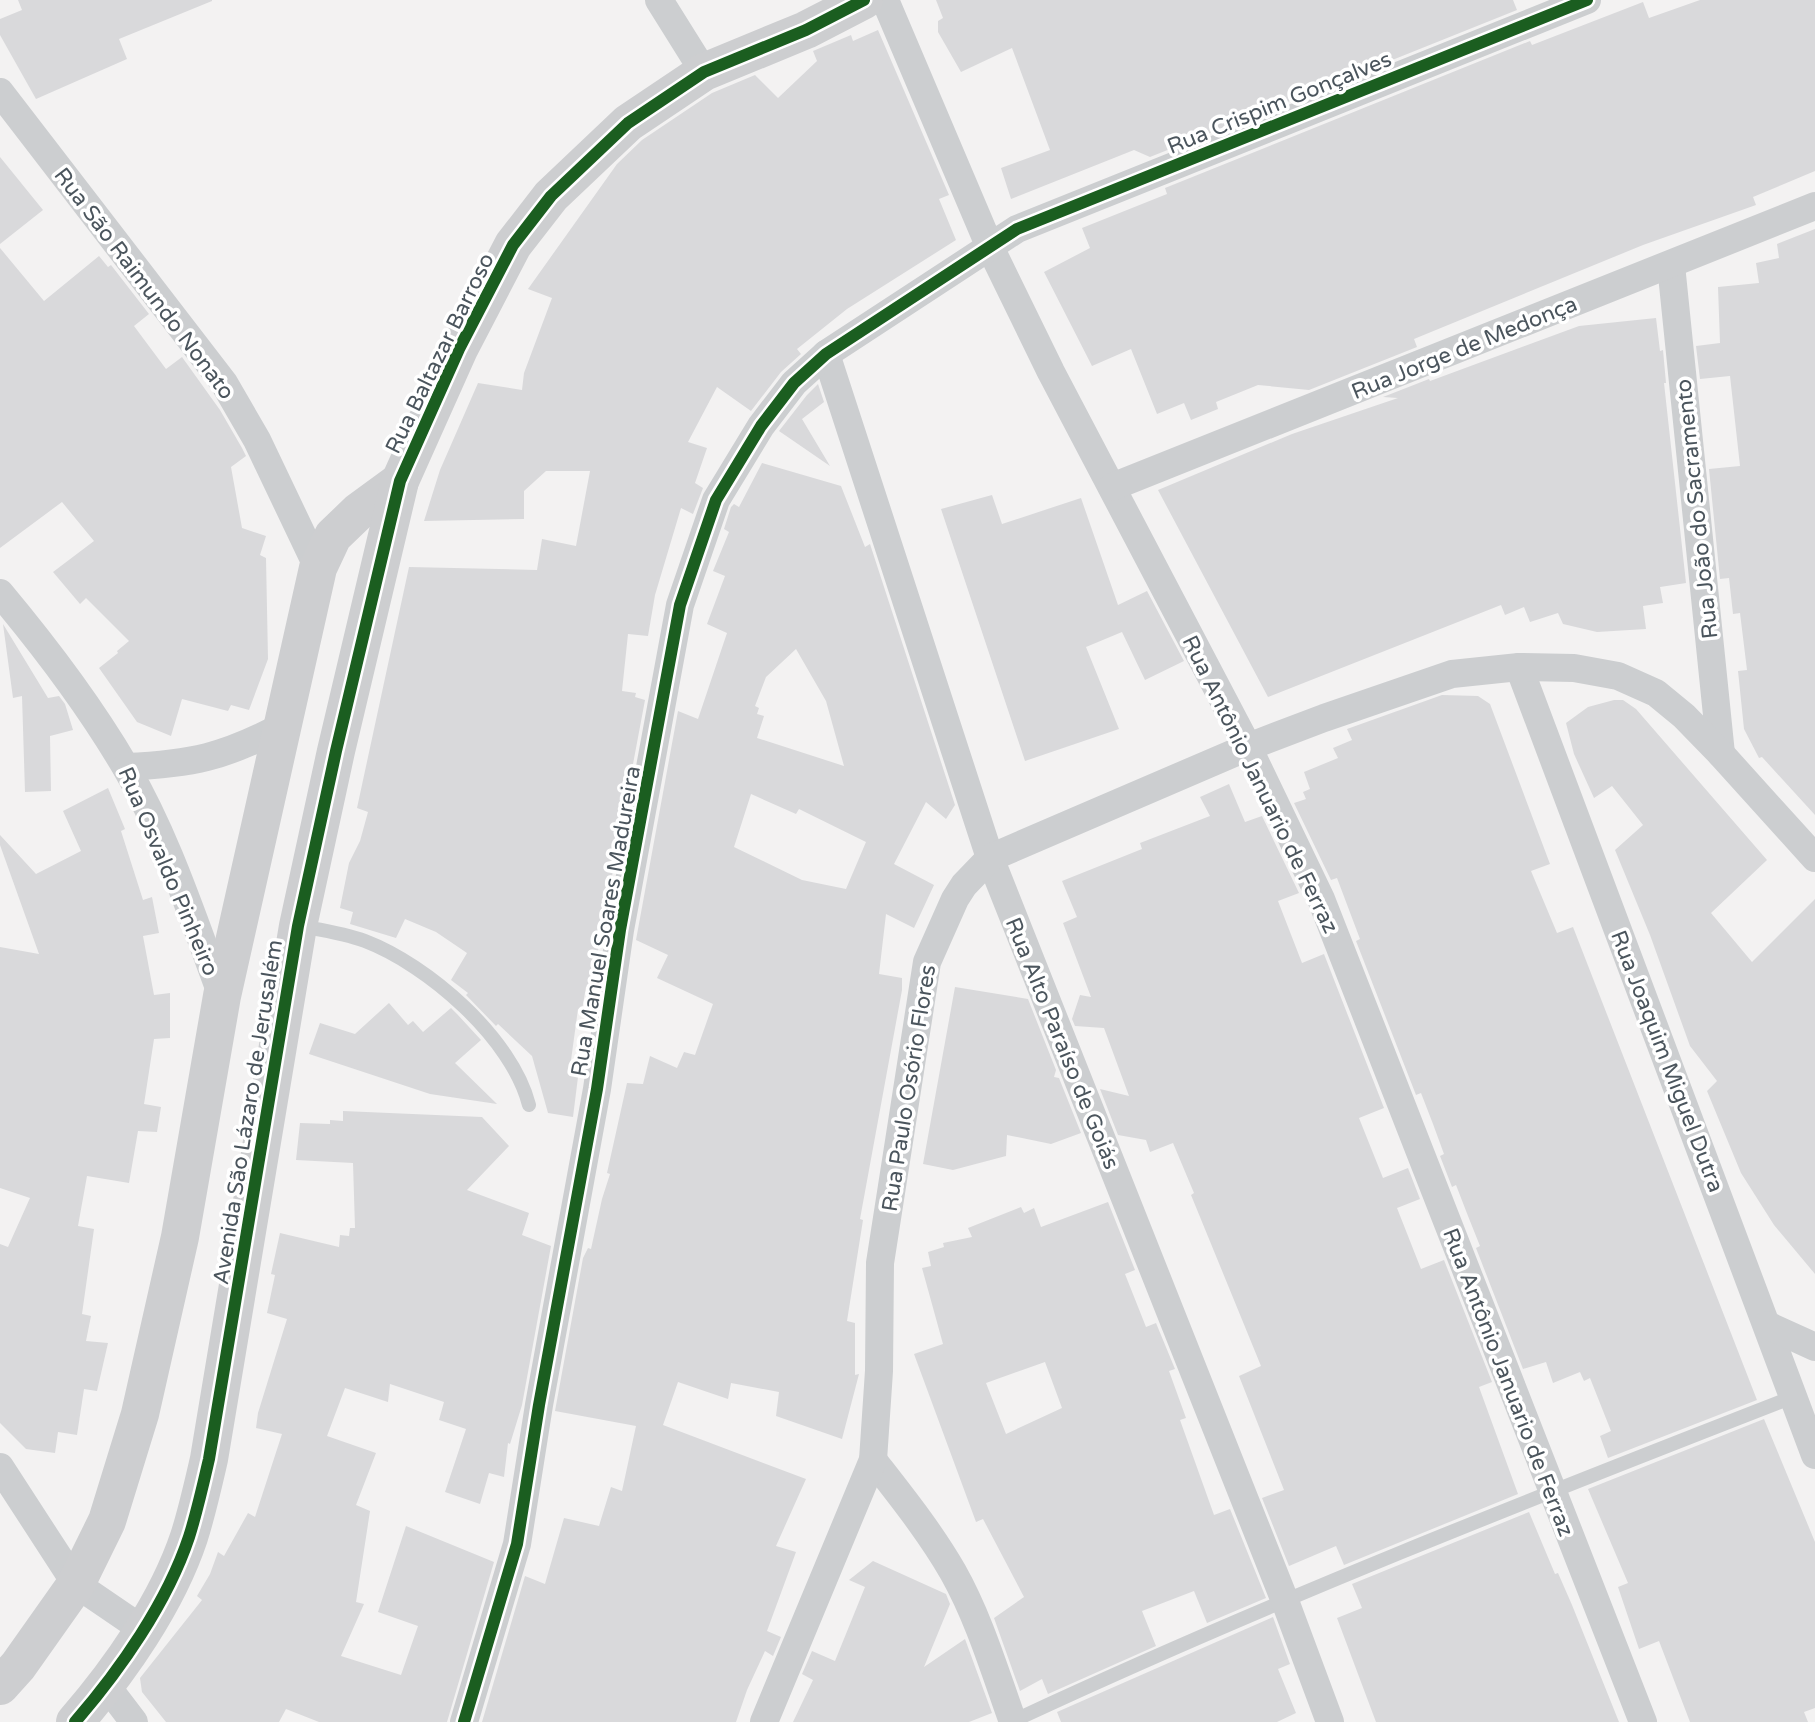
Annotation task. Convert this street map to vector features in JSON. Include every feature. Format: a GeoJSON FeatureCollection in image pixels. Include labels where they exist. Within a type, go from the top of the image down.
{"type":"FeatureCollection","features":[{"type":"Feature","properties":{"kind":"street"},"geometry":{"type":"LineString","coordinates":[[659,0],[704,72]]}},
{"type":"Feature","properties":{"kind":"street","name":"Rua Baltazar Barroso"},"geometry":{"type":"LineString","coordinates":[[400,481],[459,349],[513,245],[551,196],[628,123],[704,72],[806,30],[864,0]]}},
{"type":"Feature","properties":{"kind":"street","name":"Rua Antônio Januario de Ferraz"},"geometry":{"type":"LineString","coordinates":[[885,0],[989,245],[1051,372],[1248,747],[1321,899],[1643,1722]]}},
{"type":"Feature","properties":{"kind":"street","name":"Rua Crispim Gonçalves"},"geometry":{"type":"LineString","coordinates":[[989,245],[1017,229],[1587,0]]}},
{"type":"Feature","properties":{"kind":"street","name":"Rua São Raimundo Nonato"},"geometry":{"type":"LineString","coordinates":[[2,97],[224,383],[257,440],[318,568]]}},
{"type":"Feature","properties":{"kind":"street","name":"Rua Jorge de Medonça"},"geometry":{"type":"LineString","coordinates":[[1112,487],[1815,206]]}},
{"type":"Feature","properties":{"kind":"street","name":"Rua Manuel Soares Madureira"},"geometry":{"type":"LineString","coordinates":[[464,1722],[517,1544],[539,1405],[597,1089],[620,930],[680,605],[716,500],[761,426],[794,383],[826,354],[989,245]]}},
{"type":"Feature","properties":{"kind":"street","name":"Rua João do Sacramento"},"geometry":{"type":"LineString","coordinates":[[1671,265],[1721,754]]}},
{"type":"Feature","properties":{"kind":"street","name":"Rua Alto Paraíso de Goiás"},"geometry":{"type":"LineString","coordinates":[[826,354],[990,858],[1285,1601],[1330,1722]]}},
{"type":"Feature","properties":{"kind":"street","name":"Avenida São Lázaro de Jerusalém"},"geometry":{"type":"LineString","coordinates":[[0,1686],[18,1666],[76,1584],[107,1521],[140,1414],[180,1237],[222,996],[318,568],[333,536],[359,511],[400,481]]}},
{"type":"Feature","properties":{"kind":"street","name":"Avenida São Lázaro de Jerusalém"},"geometry":{"type":"LineString","coordinates":[[75,1722],[159,1606],[189,1538],[209,1459],[298,926],[400,481]]}},
{"type":"Feature","properties":{"kind":"street","name":"Rua Osvaldo Pinheiro"},"geometry":{"type":"LineString","coordinates":[[0,593],[61,667],[126,767],[182,890],[222,996]]}},
{"type":"Feature","properties":{"kind":"street","name":"Rua Paulo Osório Flores"},"geometry":{"type":"LineString","coordinates":[[764,1722],[873,1460],[879,1371],[880,1263],[927,962],[955,899],[990,858],[1248,747],[1452,674],[1519,667],[1574,668],[1618,676],[1656,693],[1721,754],[1815,858]]}},
{"type":"Feature","properties":{"kind":"street","name":"Rua Joaquim Miguel Dutra"},"geometry":{"type":"LineString","coordinates":[[1519,667],[1815,1455]]}},
{"type":"Feature","properties":{"kind":"street"},"geometry":{"type":"LineString","coordinates":[[126,767],[209,759],[243,748],[283,726]]}},
{"type":"Feature","properties":{"kind":"street"},"geometry":{"type":"LineString","coordinates":[[1767,1325],[1815,1347]]}},
{"type":"Feature","properties":{"kind":"street"},"geometry":{"type":"LineString","coordinates":[[873,1460],[928,1532],[954,1573],[972,1610],[1013,1722]]}},
{"type":"Feature","properties":{"kind":"street"},"geometry":{"type":"LineString","coordinates":[[0,1467],[76,1584],[142,1629]]}},
{"type":"Feature","properties":{"kind":"street"},"geometry":{"type":"LineString","coordinates":[[105,1684],[134,1722]]}},
{"type":"Feature","properties":{"kind":"lane"},"geometry":{"type":"LineString","coordinates":[[298,926],[364,941],[388,952],[437,985],[497,1041],[516,1070],[529,1105]]}},
{"type":"Feature","properties":{"kind":"lane"},"geometry":{"type":"LineString","coordinates":[[1013,1722],[1138,1663],[1285,1601],[1552,1491],[1793,1397]]}},
{"type":"Feature","properties":{"kind":"building"},"geometry":{"type":"Polygon","coordinates":[[[18,0],[212,1],[119,39],[127,59],[36,99],[0,35],[0,19],[22,10],[18,0]]]}},
{"type":"Feature","properties":{"kind":"building"},"geometry":{"type":"Polygon","coordinates":[[[936,0],[1513,0],[1517,10],[1150,157],[1134,150],[1011,199],[1001,168],[1050,150],[1012,48],[961,72],[938,32],[938,21],[943,18],[936,0]]]}},
{"type":"Feature","properties":{"kind":"building"},"geometry":{"type":"Polygon","coordinates":[[[1700,0],[1815,0],[1815,171],[1753,197],[1756,205],[1643,245],[1414,339],[1417,347],[1309,390],[1258,385],[1216,402],[1218,409],[1191,420],[1184,403],[1157,414],[1131,349],[1092,366],[1044,272],[1090,248],[1082,228],[1167,194],[1165,188],[1530,41],[1532,45],[1643,2],[1649,18],[1700,0]]]}},
{"type":"Feature","properties":{"kind":"building"},"geometry":{"type":"Polygon","coordinates":[[[878,30],[949,195],[939,199],[956,240],[847,309],[797,349],[801,354],[781,372],[751,411],[717,387],[688,442],[707,448],[695,483],[703,488],[693,514],[681,508],[655,595],[648,636],[628,634],[622,691],[636,693],[635,697],[645,700],[591,988],[586,987],[582,1010],[578,1009],[569,1075],[578,1077],[573,1117],[548,1113],[532,1056],[498,1024],[496,1026],[466,995],[468,993],[451,980],[467,953],[436,932],[405,919],[396,938],[350,924],[353,912],[340,908],[349,863],[360,841],[368,812],[357,808],[409,567],[537,570],[542,539],[576,546],[590,471],[546,471],[524,491],[524,519],[424,521],[440,470],[478,383],[522,390],[524,373],[552,298],[528,289],[617,164],[642,140],[712,93],[755,75],[778,98],[817,61],[813,51],[851,35],[853,41],[878,30]]]}},
{"type":"Feature","properties":{"kind":"building"},"geometry":{"type":"Polygon","coordinates":[[[0,157],[43,210],[0,244],[0,157]]]}},
{"type":"Feature","properties":{"kind":"building"},"geometry":{"type":"Polygon","coordinates":[[[1815,229],[1815,815],[1762,757],[1759,758],[1744,729],[1738,671],[1747,670],[1740,613],[1733,614],[1729,578],[1720,579],[1709,469],[1740,466],[1730,376],[1700,379],[1696,346],[1720,343],[1718,287],[1759,283],[1756,263],[1779,258],[1777,244],[1815,229]]]}},
{"type":"Feature","properties":{"kind":"building"},"geometry":{"type":"Polygon","coordinates":[[[0,248],[44,301],[99,256],[108,267],[111,265],[149,314],[134,326],[166,369],[182,357],[220,410],[242,448],[246,456],[231,467],[242,528],[266,536],[260,555],[266,558],[268,659],[249,710],[231,705],[228,711],[182,699],[171,736],[137,722],[99,668],[129,641],[86,598],[80,604],[53,572],[94,541],[62,502],[0,548],[0,248]]]}},
{"type":"Feature","properties":{"kind":"building"},"geometry":{"type":"Polygon","coordinates":[[[1656,318],[1660,351],[1663,350],[1686,583],[1660,587],[1663,603],[1643,606],[1646,629],[1597,632],[1563,624],[1558,613],[1530,622],[1524,607],[1505,615],[1501,605],[1268,697],[1158,490],[1292,434],[1398,398],[1383,397],[1429,379],[1579,326],[1656,318]]]}},
{"type":"Feature","properties":{"kind":"building"},"geometry":{"type":"Polygon","coordinates":[[[818,384],[824,402],[802,419],[830,466],[779,431],[818,384]]]}},
{"type":"Feature","properties":{"kind":"building"},"geometry":{"type":"Polygon","coordinates":[[[762,463],[841,486],[865,547],[870,544],[955,805],[946,819],[926,802],[894,864],[934,885],[914,928],[886,914],[879,974],[902,978],[902,990],[860,1219],[863,1220],[847,1321],[855,1323],[855,1375],[859,1374],[842,1439],[776,1416],[779,1392],[731,1383],[728,1399],[678,1382],[663,1425],[806,1479],[776,1546],[796,1552],[767,1631],[781,1637],[773,1656],[765,1651],[736,1722],[482,1722],[525,1576],[545,1584],[564,1518],[599,1526],[611,1487],[622,1491],[636,1426],[555,1411],[583,1258],[588,1248],[591,1249],[610,1174],[607,1173],[627,1083],[643,1084],[650,1056],[677,1068],[684,1052],[695,1055],[713,1004],[657,978],[668,955],[636,940],[678,711],[698,719],[727,633],[707,624],[725,576],[713,571],[729,532],[724,529],[731,507],[734,504],[739,507],[762,463]],[[796,649],[766,677],[755,706],[759,708],[757,714],[764,716],[757,738],[844,766],[826,701],[796,649]],[[751,794],[734,847],[802,880],[846,889],[866,842],[799,809],[796,814],[751,794]]]}},
{"type":"Feature","properties":{"kind":"building"},"geometry":{"type":"Polygon","coordinates":[[[992,495],[1002,524],[1081,498],[1118,605],[1147,591],[1184,661],[1145,680],[1122,632],[1086,647],[1119,729],[1025,761],[941,509],[992,495]]]}},
{"type":"Feature","properties":{"kind":"building"},"geometry":{"type":"Polygon","coordinates":[[[3,624],[48,698],[59,696],[65,704],[73,730],[50,736],[51,791],[25,792],[22,696],[13,698],[3,624]]]}},
{"type":"Feature","properties":{"kind":"building"},"geometry":{"type":"Polygon","coordinates":[[[1442,695],[1478,696],[1490,704],[1550,864],[1531,871],[1557,933],[1573,927],[1757,1400],[1608,1458],[1600,1436],[1611,1431],[1590,1378],[1584,1381],[1580,1372],[1553,1383],[1546,1362],[1523,1369],[1476,1248],[1480,1246],[1456,1185],[1452,1187],[1440,1156],[1444,1154],[1421,1093],[1416,1095],[1356,941],[1360,939],[1337,878],[1331,880],[1294,803],[1306,799],[1303,792],[1310,789],[1304,772],[1338,758],[1333,748],[1352,740],[1347,729],[1442,695]]]}},
{"type":"Feature","properties":{"kind":"building"},"geometry":{"type":"Polygon","coordinates":[[[1623,700],[1636,709],[1767,860],[1711,913],[1752,962],[1815,899],[1815,1274],[1774,1225],[1741,1173],[1707,1091],[1717,1081],[1690,1046],[1615,850],[1643,825],[1612,786],[1594,798],[1574,754],[1566,723],[1588,707],[1623,700]]]}},
{"type":"Feature","properties":{"kind":"building"},"geometry":{"type":"Polygon","coordinates":[[[1229,784],[1245,822],[1262,816],[1299,893],[1278,901],[1302,963],[1324,954],[1384,1108],[1359,1118],[1383,1178],[1408,1168],[1420,1199],[1397,1208],[1421,1269],[1444,1260],[1492,1382],[1479,1387],[1518,1494],[1344,1565],[1336,1546],[1289,1566],[1262,1498],[1284,1490],[1239,1376],[1261,1366],[1191,1195],[1194,1193],[1173,1143],[1150,1152],[1146,1140],[1118,1135],[1100,1089],[1129,1096],[1104,1028],[1075,1026],[1072,1019],[1080,995],[1091,997],[1063,923],[1077,917],[1062,881],[1142,849],[1140,843],[1210,816],[1200,797],[1229,784]]]}},
{"type":"Feature","properties":{"kind":"building"},"geometry":{"type":"Polygon","coordinates":[[[108,788],[125,829],[121,831],[143,900],[152,897],[159,933],[143,936],[154,995],[170,993],[170,1038],[154,1039],[144,1104],[161,1107],[157,1132],[138,1131],[129,1183],[87,1176],[78,1226],[94,1229],[82,1314],[91,1316],[86,1341],[108,1343],[97,1391],[84,1389],[77,1435],[58,1432],[55,1453],[26,1449],[0,1423],[0,1244],[8,1247],[30,1198],[0,1188],[0,947],[39,954],[0,845],[0,835],[36,874],[81,851],[63,811],[108,788]]]}},
{"type":"Feature","properties":{"kind":"building"},"geometry":{"type":"Polygon","coordinates":[[[955,987],[1028,999],[1056,1070],[1054,1077],[1059,1078],[1081,1133],[1051,1144],[1007,1135],[1006,1156],[953,1170],[923,1164],[955,987]]]}},
{"type":"Feature","properties":{"kind":"building"},"geometry":{"type":"Polygon","coordinates":[[[389,1003],[408,1025],[413,1021],[423,1032],[451,1008],[481,1040],[455,1063],[497,1104],[430,1094],[309,1054],[320,1023],[355,1034],[389,1003]]]}},
{"type":"Feature","properties":{"kind":"building"},"geometry":{"type":"Polygon","coordinates":[[[343,1111],[482,1117],[509,1146],[467,1190],[529,1213],[522,1235],[551,1246],[522,1405],[508,1443],[504,1477],[489,1473],[480,1504],[445,1492],[466,1429],[439,1420],[444,1402],[390,1384],[388,1402],[345,1388],[327,1436],[376,1453],[356,1505],[370,1511],[356,1602],[364,1604],[341,1656],[401,1675],[418,1626],[378,1612],[406,1526],[494,1562],[447,1722],[319,1722],[286,1709],[279,1722],[166,1722],[142,1692],[140,1678],[202,1600],[197,1596],[218,1552],[224,1556],[248,1513],[255,1517],[282,1434],[256,1428],[287,1319],[267,1313],[280,1233],[339,1247],[340,1235],[349,1236],[350,1228],[355,1228],[353,1163],[296,1160],[300,1123],[343,1121],[343,1111]]]}},
{"type":"Feature","properties":{"kind":"building"},"geometry":{"type":"Polygon","coordinates":[[[1108,1202],[1135,1270],[1125,1274],[1146,1327],[1156,1323],[1175,1369],[1169,1371],[1186,1418],[1180,1420],[1214,1515],[1230,1509],[1266,1598],[1207,1623],[1194,1591],[1142,1611],[1156,1646],[1048,1694],[1042,1679],[1020,1691],[994,1618],[1024,1597],[983,1519],[976,1522],[914,1354],[943,1344],[922,1268],[931,1266],[928,1252],[944,1247],[943,1243],[972,1237],[968,1228],[1021,1207],[1024,1213],[1034,1208],[1041,1227],[1108,1202]],[[1045,1362],[986,1383],[1006,1434],[1062,1408],[1045,1362]]]}},
{"type":"Feature","properties":{"kind":"building"},"geometry":{"type":"Polygon","coordinates":[[[1764,1419],[1815,1542],[1815,1708],[1804,1712],[1808,1722],[1690,1722],[1659,1641],[1639,1649],[1618,1587],[1628,1583],[1588,1489],[1764,1419]]]}},
{"type":"Feature","properties":{"kind":"building"},"geometry":{"type":"Polygon","coordinates":[[[1529,1512],[1555,1574],[1558,1573],[1572,1605],[1619,1722],[1376,1722],[1337,1618],[1362,1608],[1352,1584],[1529,1512]]]}},
{"type":"Feature","properties":{"kind":"building"},"geometry":{"type":"Polygon","coordinates":[[[873,1561],[946,1594],[950,1604],[924,1667],[965,1639],[992,1713],[969,1722],[793,1722],[813,1680],[802,1674],[812,1651],[835,1661],[865,1587],[849,1580],[873,1561]]]}},
{"type":"Feature","properties":{"kind":"building"},"geometry":{"type":"Polygon","coordinates":[[[1273,1617],[1290,1664],[1278,1669],[1296,1713],[1277,1722],[1061,1722],[1057,1712],[1273,1617]]]}},
{"type":"Feature","properties":{"kind":"cycle path"},"geometry":{"type":"LineString","coordinates":[[75,1722],[141,1635],[180,1562],[195,1518],[209,1459],[298,926],[336,751],[400,481],[459,349],[513,245],[551,196],[628,123],[704,72],[806,30],[864,0]]}},
{"type":"Feature","properties":{"kind":"cycle path"},"geometry":{"type":"LineString","coordinates":[[464,1722],[517,1544],[539,1405],[597,1089],[620,930],[680,605],[716,500],[761,426],[794,383],[826,354],[1017,229],[1587,0]]}}]}
